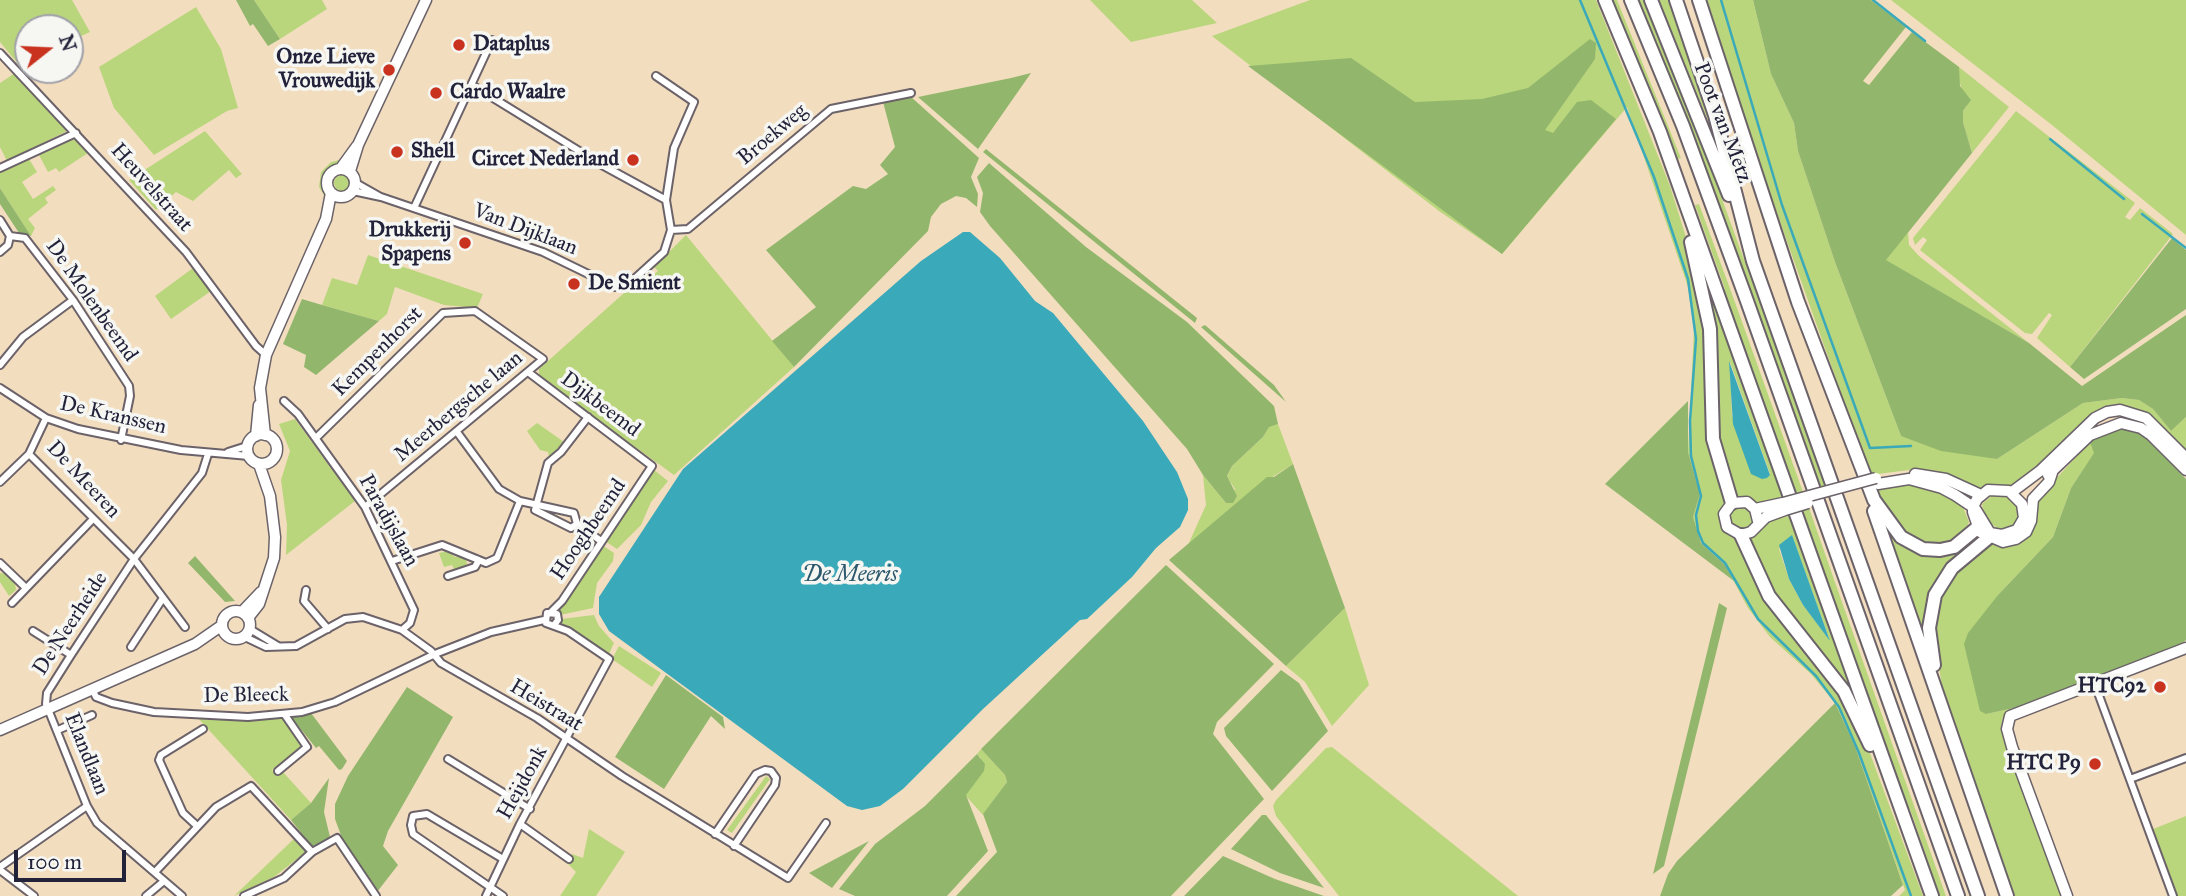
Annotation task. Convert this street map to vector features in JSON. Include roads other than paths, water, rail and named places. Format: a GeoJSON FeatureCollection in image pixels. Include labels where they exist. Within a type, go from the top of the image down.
{"type":"FeatureCollection","features":[{"type":"Feature","properties":{"kind":"highway"},"geometry":{"type":"LineString","coordinates":[[1605,0],[1685,200],[1932,896]]}},
{"type":"Feature","properties":{"kind":"highway"},"geometry":{"type":"LineString","coordinates":[[1631,0],[1706,188],[1958,896]]}},
{"type":"Feature","properties":{"kind":"highway","name":"Poot van Metz"},"geometry":{"type":"LineString","coordinates":[[1651,0],[1754,261]]}},
{"type":"Feature","properties":{"kind":"highway"},"geometry":{"type":"LineString","coordinates":[[1676,0],[1715,115],[1754,261],[1978,896]]}},
{"type":"Feature","properties":{"kind":"highway"},"geometry":{"type":"LineString","coordinates":[[1699,0],[1798,302],[1874,500],[1901,537],[1917,547],[1940,550],[1960,544],[1977,528]]}},
{"type":"Feature","properties":{"kind":"highway"},"geometry":{"type":"LineString","coordinates":[[1685,200],[1710,329],[1713,439],[1732,503]]}},
{"type":"Feature","properties":{"kind":"highway"},"geometry":{"type":"LineString","coordinates":[[1843,418],[2007,896]]}},
{"type":"Feature","properties":{"kind":"highway"},"geometry":{"type":"LineString","coordinates":[[1741,535],[1769,596],[1844,691],[1900,807]]}},
{"type":"Feature","properties":{"kind":"highway"},"geometry":{"type":"LineString","coordinates":[[1950,729],[1951,722],[1930,643],[1932,604],[1952,568],[1991,536]]}},
{"type":"Feature","properties":{"kind":"street"},"geometry":{"type":"LineString","coordinates":[[346,170],[426,0]]}},
{"type":"Feature","properties":{"kind":"street"},"geometry":{"type":"LineString","coordinates":[[414,208],[492,40]]}},
{"type":"Feature","properties":{"kind":"street","name":"Heuvelstraat"},"geometry":{"type":"LineString","coordinates":[[0,52],[186,252],[256,346],[266,355]]}},
{"type":"Feature","properties":{"kind":"street"},"geometry":{"type":"LineString","coordinates":[[656,76],[694,102],[674,148],[666,200],[671,230]]}},
{"type":"Feature","properties":{"kind":"street"},"geometry":{"type":"LineString","coordinates":[[472,85],[603,166],[666,200]]}},
{"type":"Feature","properties":{"kind":"street","name":"Broekweg"},"geometry":{"type":"LineString","coordinates":[[671,230],[688,229],[831,109],[911,93]]}},
{"type":"Feature","properties":{"kind":"street"},"geometry":{"type":"LineString","coordinates":[[0,168],[76,133]]}},
{"type":"Feature","properties":{"kind":"street"},"geometry":{"type":"LineString","coordinates":[[223,631],[227,613],[245,615],[259,604],[274,558],[275,537],[264,463],[248,451],[261,435],[260,401],[266,355],[336,195],[354,187],[346,170]]}},
{"type":"Feature","properties":{"kind":"street"},"geometry":{"type":"LineString","coordinates":[[336,195],[327,180],[332,171],[346,170]]}},
{"type":"Feature","properties":{"kind":"street","name":"Van Dijklaan"},"geometry":{"type":"LineString","coordinates":[[354,187],[543,252],[615,287],[631,282],[664,252],[671,230]]}},
{"type":"Feature","properties":{"kind":"street"},"geometry":{"type":"LineString","coordinates":[[0,220],[10,236],[10,242],[0,252]]}},
{"type":"Feature","properties":{"kind":"street","name":"De Molenbeemd"},"geometry":{"type":"LineString","coordinates":[[10,236],[25,238],[73,300],[129,386],[130,396],[121,440]]}},
{"type":"Feature","properties":{"kind":"street"},"geometry":{"type":"LineString","coordinates":[[0,365],[23,337],[73,300]]}},
{"type":"Feature","properties":{"kind":"street","name":"Kempenhorst"},"geometry":{"type":"LineString","coordinates":[[316,438],[443,313],[475,311],[543,359]]}},
{"type":"Feature","properties":{"kind":"street","name":"Meerbergsche laan"},"geometry":{"type":"LineString","coordinates":[[365,507],[543,359]]}},
{"type":"Feature","properties":{"kind":"street","name":"Dijkbeemd"},"geometry":{"type":"LineString","coordinates":[[528,372],[652,466]]}},
{"type":"Feature","properties":{"kind":"street","name":"De Kranssen"},"geometry":{"type":"LineString","coordinates":[[0,388],[46,418],[121,440],[208,454],[248,451]]}},
{"type":"Feature","properties":{"kind":"street","name":"Paradijslaan"},"geometry":{"type":"LineString","coordinates":[[284,401],[316,438],[365,507],[414,610],[410,623],[402,630]]}},
{"type":"Feature","properties":{"kind":"street"},"geometry":{"type":"LineString","coordinates":[[2012,492],[2040,471],[2095,418],[2107,412],[2132,411],[2146,418],[2186,458]]}},
{"type":"Feature","properties":{"kind":"street"},"geometry":{"type":"LineString","coordinates":[[577,524],[571,527],[535,510],[548,463],[561,452],[588,417]]}},
{"type":"Feature","properties":{"kind":"street","name":"De Meeren"},"geometry":{"type":"LineString","coordinates":[[46,418],[29,454],[134,559]]}},
{"type":"Feature","properties":{"kind":"street"},"geometry":{"type":"LineString","coordinates":[[2027,505],[2052,473],[2090,435],[2121,423],[2141,428],[2151,435],[2186,470]]}},
{"type":"Feature","properties":{"kind":"street"},"geometry":{"type":"LineString","coordinates":[[457,432],[499,489],[520,501],[574,513],[577,524],[601,541]]}},
{"type":"Feature","properties":{"kind":"street"},"geometry":{"type":"LineString","coordinates":[[261,435],[274,441],[277,450],[264,463]]}},
{"type":"Feature","properties":{"kind":"street"},"geometry":{"type":"LineString","coordinates":[[0,482],[29,454]]}},
{"type":"Feature","properties":{"kind":"street","name":"De Neerheide"},"geometry":{"type":"LineString","coordinates":[[49,710],[47,693],[134,559],[202,473],[208,454]]}},
{"type":"Feature","properties":{"kind":"street","name":"Hooghbeemd"},"geometry":{"type":"LineString","coordinates":[[544,620],[562,601],[652,466]]}},
{"type":"Feature","properties":{"kind":"street"},"geometry":{"type":"LineString","coordinates":[[1755,509],[1784,507],[1900,473],[1930,475],[1981,495]]}},
{"type":"Feature","properties":{"kind":"street"},"geometry":{"type":"LineString","coordinates":[[1877,481],[1926,481],[1973,507],[1991,536]]}},
{"type":"Feature","properties":{"kind":"street"},"geometry":{"type":"LineString","coordinates":[[1997,488],[2012,492],[2027,505],[2031,520],[2021,536],[2003,542],[1977,528],[1973,507],[1981,495],[1997,488]]}},
{"type":"Feature","properties":{"kind":"street"},"geometry":{"type":"LineString","coordinates":[[392,561],[442,545],[486,563],[497,558],[520,501]]}},
{"type":"Feature","properties":{"kind":"street"},"geometry":{"type":"LineString","coordinates":[[1758,521],[1755,509],[1747,502],[1732,503],[1724,514],[1725,524],[1731,532],[1741,535],[1753,530],[1758,521],[1784,507]]}},
{"type":"Feature","properties":{"kind":"street"},"geometry":{"type":"LineString","coordinates":[[12,603],[93,519]]}},
{"type":"Feature","properties":{"kind":"street","name":"De Neerheide"},"geometry":{"type":"LineString","coordinates":[[134,559],[185,627]]}},
{"type":"Feature","properties":{"kind":"street"},"geometry":{"type":"LineString","coordinates":[[448,576],[475,567],[479,560]]}},
{"type":"Feature","properties":{"kind":"street"},"geometry":{"type":"LineString","coordinates":[[1,565],[26,588]]}},
{"type":"Feature","properties":{"kind":"street"},"geometry":{"type":"LineString","coordinates":[[306,590],[304,601],[328,629]]}},
{"type":"Feature","properties":{"kind":"street"},"geometry":{"type":"LineString","coordinates":[[131,647],[163,598]]}},
{"type":"Feature","properties":{"kind":"street"},"geometry":{"type":"LineString","coordinates":[[435,654],[491,632],[544,620],[546,624],[554,625],[558,617],[551,612]]}},
{"type":"Feature","properties":{"kind":"street"},"geometry":{"type":"LineString","coordinates":[[223,631],[232,639],[247,633],[245,615]]}},
{"type":"Feature","properties":{"kind":"street","name":"Heistraat"},"geometry":{"type":"LineString","coordinates":[[247,633],[266,647],[296,646],[345,620],[363,617],[402,630],[435,654],[441,663],[788,878],[826,823]]}},
{"type":"Feature","properties":{"kind":"street","name":"Heijdonk"},"geometry":{"type":"LineString","coordinates":[[486,896],[520,824],[609,659],[554,625]]}},
{"type":"Feature","properties":{"kind":"street"},"geometry":{"type":"LineString","coordinates":[[33,631],[71,655]]}},
{"type":"Feature","properties":{"kind":"street"},"geometry":{"type":"LineString","coordinates":[[0,730],[223,631]]}},
{"type":"Feature","properties":{"kind":"street"},"geometry":{"type":"LineString","coordinates":[[2067,896],[2007,729],[2010,716],[2018,710],[2186,648]]}},
{"type":"Feature","properties":{"kind":"street","name":"De Bleeck"},"geometry":{"type":"LineString","coordinates":[[93,691],[96,697],[112,703],[154,712],[248,717],[285,715],[335,702],[435,654]]}},
{"type":"Feature","properties":{"kind":"street"},"geometry":{"type":"LineString","coordinates":[[2094,682],[2173,896]]}},
{"type":"Feature","properties":{"kind":"street","name":"Elandlaan"},"geometry":{"type":"LineString","coordinates":[[49,710],[87,806],[97,822],[182,896]]}},
{"type":"Feature","properties":{"kind":"street"},"geometry":{"type":"LineString","coordinates":[[58,730],[92,715]]}},
{"type":"Feature","properties":{"kind":"street"},"geometry":{"type":"LineString","coordinates":[[278,771],[307,747],[285,715]]}},
{"type":"Feature","properties":{"kind":"street"},"geometry":{"type":"LineString","coordinates":[[196,825],[183,813],[159,760],[161,755],[203,729]]}},
{"type":"Feature","properties":{"kind":"street"},"geometry":{"type":"LineString","coordinates":[[2130,779],[2186,758]]}},
{"type":"Feature","properties":{"kind":"street"},"geometry":{"type":"LineString","coordinates":[[448,759],[530,808]]}},
{"type":"Feature","properties":{"kind":"street"},"geometry":{"type":"LineString","coordinates":[[715,834],[756,774],[765,769],[772,771],[776,778],[775,785],[734,846]]}},
{"type":"Feature","properties":{"kind":"street"},"geometry":{"type":"LineString","coordinates":[[155,872],[196,825],[216,807],[251,786],[312,852]]}},
{"type":"Feature","properties":{"kind":"street"},"geometry":{"type":"LineString","coordinates":[[34,896],[0,869],[87,806]]}},
{"type":"Feature","properties":{"kind":"street"},"geometry":{"type":"LineString","coordinates":[[503,859],[427,814],[414,817],[411,825],[413,834],[503,896]]}},
{"type":"Feature","properties":{"kind":"street"},"geometry":{"type":"LineString","coordinates":[[520,824],[569,859]]}},
{"type":"Feature","properties":{"kind":"street"},"geometry":{"type":"LineString","coordinates":[[244,896],[284,878],[312,852],[337,838],[376,896]]}},
{"type":"Feature","properties":{"kind":"street"},"geometry":{"type":"LineString","coordinates":[[146,896],[164,881]]}},
{"type":"Feature","properties":{"kind":"water","name":"De Meeris"},"geometry":{"type":"Polygon","coordinates":[[[963,232],[970,232],[1000,258],[1035,301],[1053,313],[1143,421],[1177,472],[1188,499],[1188,510],[1180,527],[1156,548],[1132,577],[1087,619],[1080,620],[983,709],[903,789],[880,806],[862,810],[847,806],[609,631],[599,614],[599,597],[683,469],[921,261],[963,232]]]}},
{"type":"Feature","properties":{"kind":"water"},"geometry":{"type":"Polygon","coordinates":[[[1729,361],[1770,475],[1767,478],[1762,479],[1751,474],[1733,424],[1729,361]]]}},
{"type":"Feature","properties":{"kind":"water"},"geometry":{"type":"Polygon","coordinates":[[[1792,535],[1830,641],[1803,605],[1789,579],[1779,545],[1792,535]]]}},
{"type":"Feature","properties":{"kind":"waterway"},"geometry":{"type":"LineString","coordinates":[[1580,0],[1654,177],[1688,279],[1696,339],[1690,421],[1691,456],[1701,496],[1696,515],[1698,531],[1703,543],[1725,563],[1758,619],[1816,676],[1839,707],[1859,753],[1911,896]]}},
{"type":"Feature","properties":{"kind":"waterway"},"geometry":{"type":"LineString","coordinates":[[1721,0],[1782,205],[1870,448],[1911,446]]}},
{"type":"Feature","properties":{"kind":"waterway"},"geometry":{"type":"LineString","coordinates":[[1873,0],[1925,41]]}},
{"type":"Feature","properties":{"kind":"waterway"},"geometry":{"type":"LineString","coordinates":[[2050,139],[2124,199]]}},
{"type":"Feature","properties":{"kind":"waterway"},"geometry":{"type":"LineString","coordinates":[[2142,214],[2186,248]]}},
{"type":"Feature","properties":{"kind":"place","name":"Dataplus"},"geometry":{"type":"Point","coordinates":[459,45]}},
{"type":"Feature","properties":{"kind":"place","name":"Onze Lieve Vrouwedijk"},"geometry":{"type":"Point","coordinates":[389,70]}},
{"type":"Feature","properties":{"kind":"place","name":"Cardo Waalre"},"geometry":{"type":"Point","coordinates":[436,93]}},
{"type":"Feature","properties":{"kind":"place","name":"Shell"},"geometry":{"type":"Point","coordinates":[397,152]}},
{"type":"Feature","properties":{"kind":"place","name":"Circet Nederland"},"geometry":{"type":"Point","coordinates":[633,160]}},
{"type":"Feature","properties":{"kind":"place","name":"Drukkerij Spapens"},"geometry":{"type":"Point","coordinates":[465,243]}},
{"type":"Feature","properties":{"kind":"place","name":"De Smient"},"geometry":{"type":"Point","coordinates":[574,284]}},
{"type":"Feature","properties":{"kind":"place","name":"HTC92"},"geometry":{"type":"Point","coordinates":[2160,687]}},
{"type":"Feature","properties":{"kind":"place","name":"HTC P9"},"geometry":{"type":"Point","coordinates":[2095,764]}}]}
